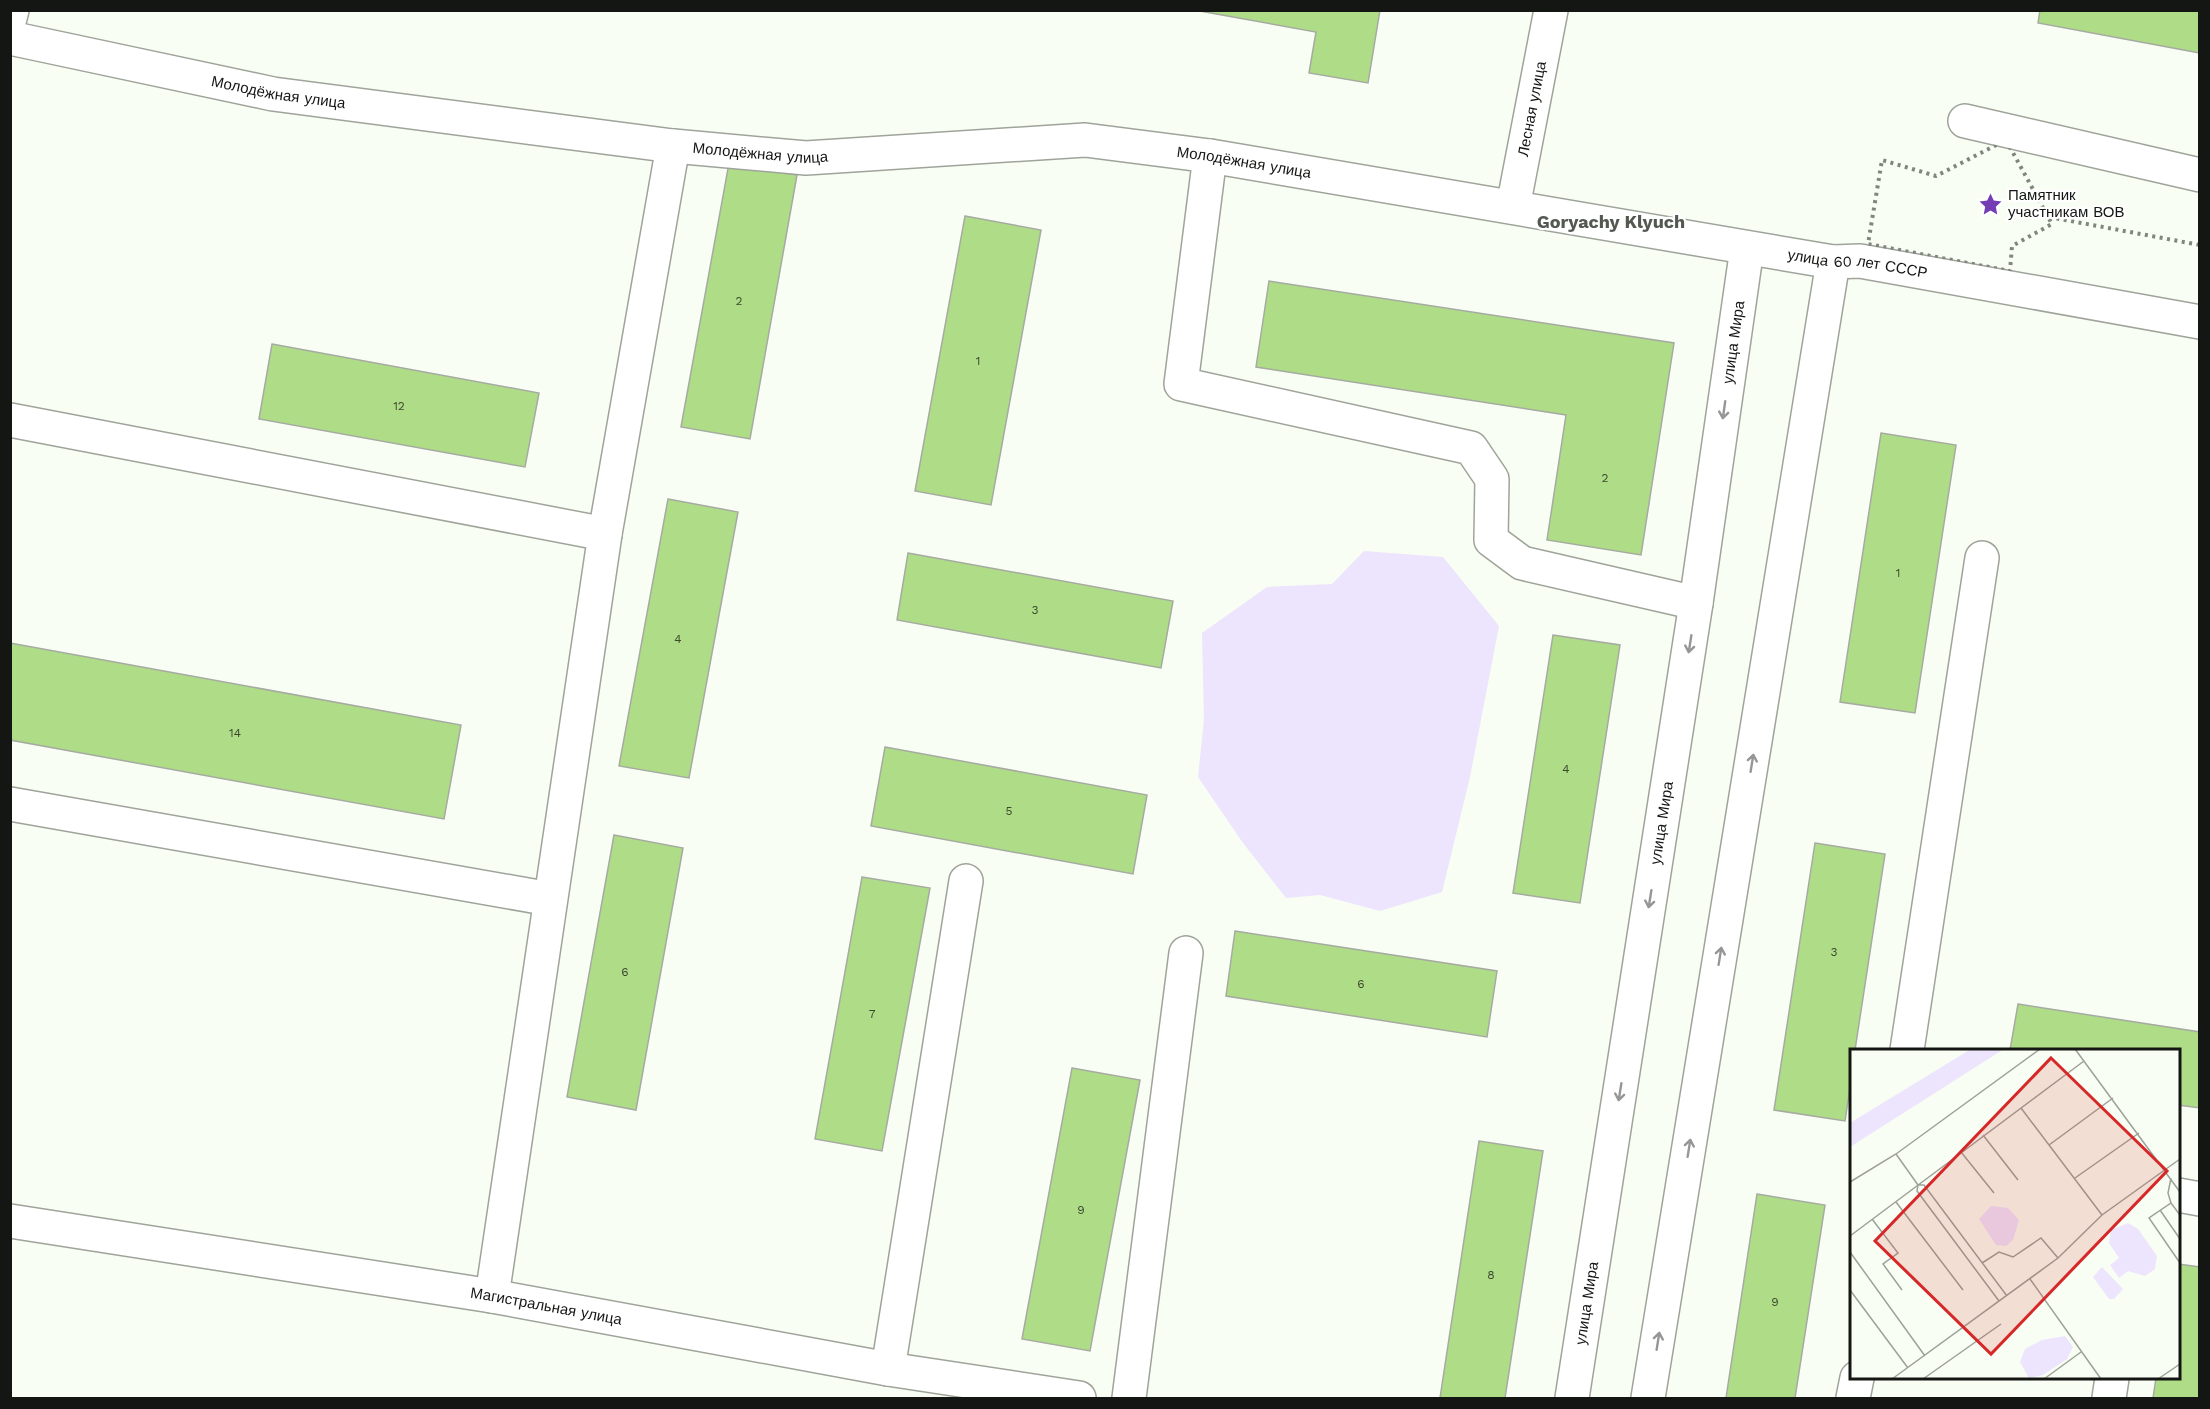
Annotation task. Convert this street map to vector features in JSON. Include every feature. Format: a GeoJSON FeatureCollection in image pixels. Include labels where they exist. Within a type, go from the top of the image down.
{"type":"FeatureCollection","features":[{"type":"Feature","properties":{"kind":"street"},"geometry":{"type":"LineString","coordinates":[[10,18],[12,10]]}},
{"type":"Feature","properties":{"kind":"street","name":"Лесная улица"},"geometry":{"type":"LineString","coordinates":[[1513,207],[1551,10]]}},
{"type":"Feature","properties":{"kind":"street","name":"Молодёжная улица"},"geometry":{"type":"LineString","coordinates":[[10,38],[273,94],[673,147],[806,158],[1084,140],[1210,156],[1513,207]]}},
{"type":"Feature","properties":{"kind":"street"},"geometry":{"type":"LineString","coordinates":[[1965,121],[2199,175]]}},
{"type":"Feature","properties":{"kind":"street"},"geometry":{"type":"LineString","coordinates":[[492,1296],[605,534],[673,147]]}},
{"type":"Feature","properties":{"kind":"street"},"geometry":{"type":"LineString","coordinates":[[1210,156],[1181,384],[1471,448],[1492,479],[1491,540],[1522,563],[1696,603]]}},
{"type":"Feature","properties":{"kind":"street","name":"улица 60 лет СССР"},"geometry":{"type":"LineString","coordinates":[[1513,207],[1833,262],[1860,261],[2199,322]]}},
{"type":"Feature","properties":{"kind":"street","name":"улица Мира"},"geometry":{"type":"LineString","coordinates":[[1572,1398],[1696,603],[1747,248]]}},
{"type":"Feature","properties":{"kind":"street"},"geometry":{"type":"LineString","coordinates":[[1648,1398],[1833,262]]}},
{"type":"Feature","properties":{"kind":"street"},"geometry":{"type":"LineString","coordinates":[[10,420],[605,534]]}},
{"type":"Feature","properties":{"kind":"street"},"geometry":{"type":"LineString","coordinates":[[1907,1049],[1982,558]]}},
{"type":"Feature","properties":{"kind":"street"},"geometry":{"type":"LineString","coordinates":[[10,804],[550,899]]}},
{"type":"Feature","properties":{"kind":"street"},"geometry":{"type":"LineString","coordinates":[[888,1369],[966,880]]}},
{"type":"Feature","properties":{"kind":"street"},"geometry":{"type":"LineString","coordinates":[[1129,1398],[1186,953]]}},
{"type":"Feature","properties":{"kind":"street"},"geometry":{"type":"LineString","coordinates":[[2180,1195],[2199,1200]]}},
{"type":"Feature","properties":{"kind":"street","name":"Магистральная улица"},"geometry":{"type":"LineString","coordinates":[[10,1221],[492,1296],[888,1369],[1079,1398]]}},
{"type":"Feature","properties":{"kind":"street"},"geometry":{"type":"LineString","coordinates":[[1853,1398],[1857,1379]]}},
{"type":"Feature","properties":{"kind":"street"},"geometry":{"type":"LineString","coordinates":[[2109,1398],[2112,1379]]}},
{"type":"Feature","properties":{"kind":"path"},"geometry":{"type":"LineString","coordinates":[[2006,140],[2048,216],[2052,224],[2012,246],[2010,271],[1868,244],[1882,160],[1936,176],[2006,140]]}},
{"type":"Feature","properties":{"kind":"path"},"geometry":{"type":"LineString","coordinates":[[2048,216],[2199,245]]}},
{"type":"Feature","properties":{"kind":"shaded area"},"geometry":{"type":"Polygon","coordinates":[[[1364,551],[1443,557],[1499,626],[1470,777],[1442,892],[1380,911],[1320,895],[1286,898],[1243,843],[1198,777],[1204,720],[1202,633],[1267,587],[1332,584],[1364,551]]]}},
{"type":"Feature","properties":{"kind":"building"},"geometry":{"type":"Polygon","coordinates":[[[1194,10],[1380,10],[1368,83],[1309,73],[1316,32],[1194,10]]]}},
{"type":"Feature","properties":{"kind":"building"},"geometry":{"type":"Polygon","coordinates":[[[2040,10],[2200,10],[2200,53],[2038,23],[2040,10]]]}},
{"type":"Feature","properties":{"kind":"building"},"geometry":{"type":"Polygon","coordinates":[[[729,163],[797,175],[750,439],[681,427],[729,163]]]}},
{"type":"Feature","properties":{"kind":"building"},"geometry":{"type":"Polygon","coordinates":[[[965,216],[1041,230],[991,505],[915,491],[965,216]]]}},
{"type":"Feature","properties":{"kind":"building"},"geometry":{"type":"Polygon","coordinates":[[[1269,281],[1674,343],[1641,555],[1547,540],[1566,415],[1256,367],[1269,281]]]}},
{"type":"Feature","properties":{"kind":"building"},"geometry":{"type":"Polygon","coordinates":[[[272,344],[539,393],[525,467],[259,419],[272,344]]]}},
{"type":"Feature","properties":{"kind":"building"},"geometry":{"type":"Polygon","coordinates":[[[1881,433],[1956,445],[1915,713],[1840,702],[1881,433]]]}},
{"type":"Feature","properties":{"kind":"building"},"geometry":{"type":"Polygon","coordinates":[[[668,499],[738,512],[689,778],[619,766],[668,499]]]}},
{"type":"Feature","properties":{"kind":"building"},"geometry":{"type":"Polygon","coordinates":[[[908,553],[1173,601],[1161,668],[897,620],[908,553]]]}},
{"type":"Feature","properties":{"kind":"building"},"geometry":{"type":"Polygon","coordinates":[[[1553,635],[1620,645],[1580,903],[1513,893],[1553,635]]]}},
{"type":"Feature","properties":{"kind":"building"},"geometry":{"type":"Polygon","coordinates":[[[10,643],[461,725],[444,819],[10,740],[10,643]]]}},
{"type":"Feature","properties":{"kind":"building"},"geometry":{"type":"Polygon","coordinates":[[[885,747],[1147,795],[1133,874],[871,826],[885,747]]]}},
{"type":"Feature","properties":{"kind":"building"},"geometry":{"type":"Polygon","coordinates":[[[614,835],[683,848],[636,1110],[567,1097],[614,835]]]}},
{"type":"Feature","properties":{"kind":"building"},"geometry":{"type":"Polygon","coordinates":[[[1815,843],[1885,854],[1855,1049],[1850,1049],[1850,1088],[1845,1121],[1774,1110],[1815,843]]]}},
{"type":"Feature","properties":{"kind":"building"},"geometry":{"type":"Polygon","coordinates":[[[862,877],[930,888],[882,1151],[815,1139],[862,877]]]}},
{"type":"Feature","properties":{"kind":"building"},"geometry":{"type":"Polygon","coordinates":[[[1235,931],[1497,971],[1487,1037],[1226,996],[1235,931]]]}},
{"type":"Feature","properties":{"kind":"building"},"geometry":{"type":"Polygon","coordinates":[[[2018,1004],[2200,1032],[2200,1108],[2180,1105],[2180,1049],[2010,1049],[2018,1004]]]}},
{"type":"Feature","properties":{"kind":"building"},"geometry":{"type":"Polygon","coordinates":[[[1072,1068],[1140,1080],[1090,1351],[1022,1339],[1072,1068]]]}},
{"type":"Feature","properties":{"kind":"building"},"geometry":{"type":"Polygon","coordinates":[[[1479,1141],[1543,1151],[1505,1398],[1440,1398],[1479,1141]]]}},
{"type":"Feature","properties":{"kind":"building"},"geometry":{"type":"Polygon","coordinates":[[[1757,1194],[1825,1205],[1795,1398],[1726,1398],[1757,1194]]]}},
{"type":"Feature","properties":{"kind":"building"},"geometry":{"type":"Polygon","coordinates":[[[2180,1264],[2200,1267],[2200,1398],[2153,1398],[2156,1379],[2180,1379],[2180,1264]]]}},
{"type":"Feature","properties":{"kind":"place","name":"Памятник участникам ВОВ"},"geometry":{"type":"Point","coordinates":[1990,204]}},
{"type":"Feature","properties":{"kind":"district","name":"Goryachy Klyuch"},"geometry":{"type":"Point","coordinates":[1611,222]}}]}
